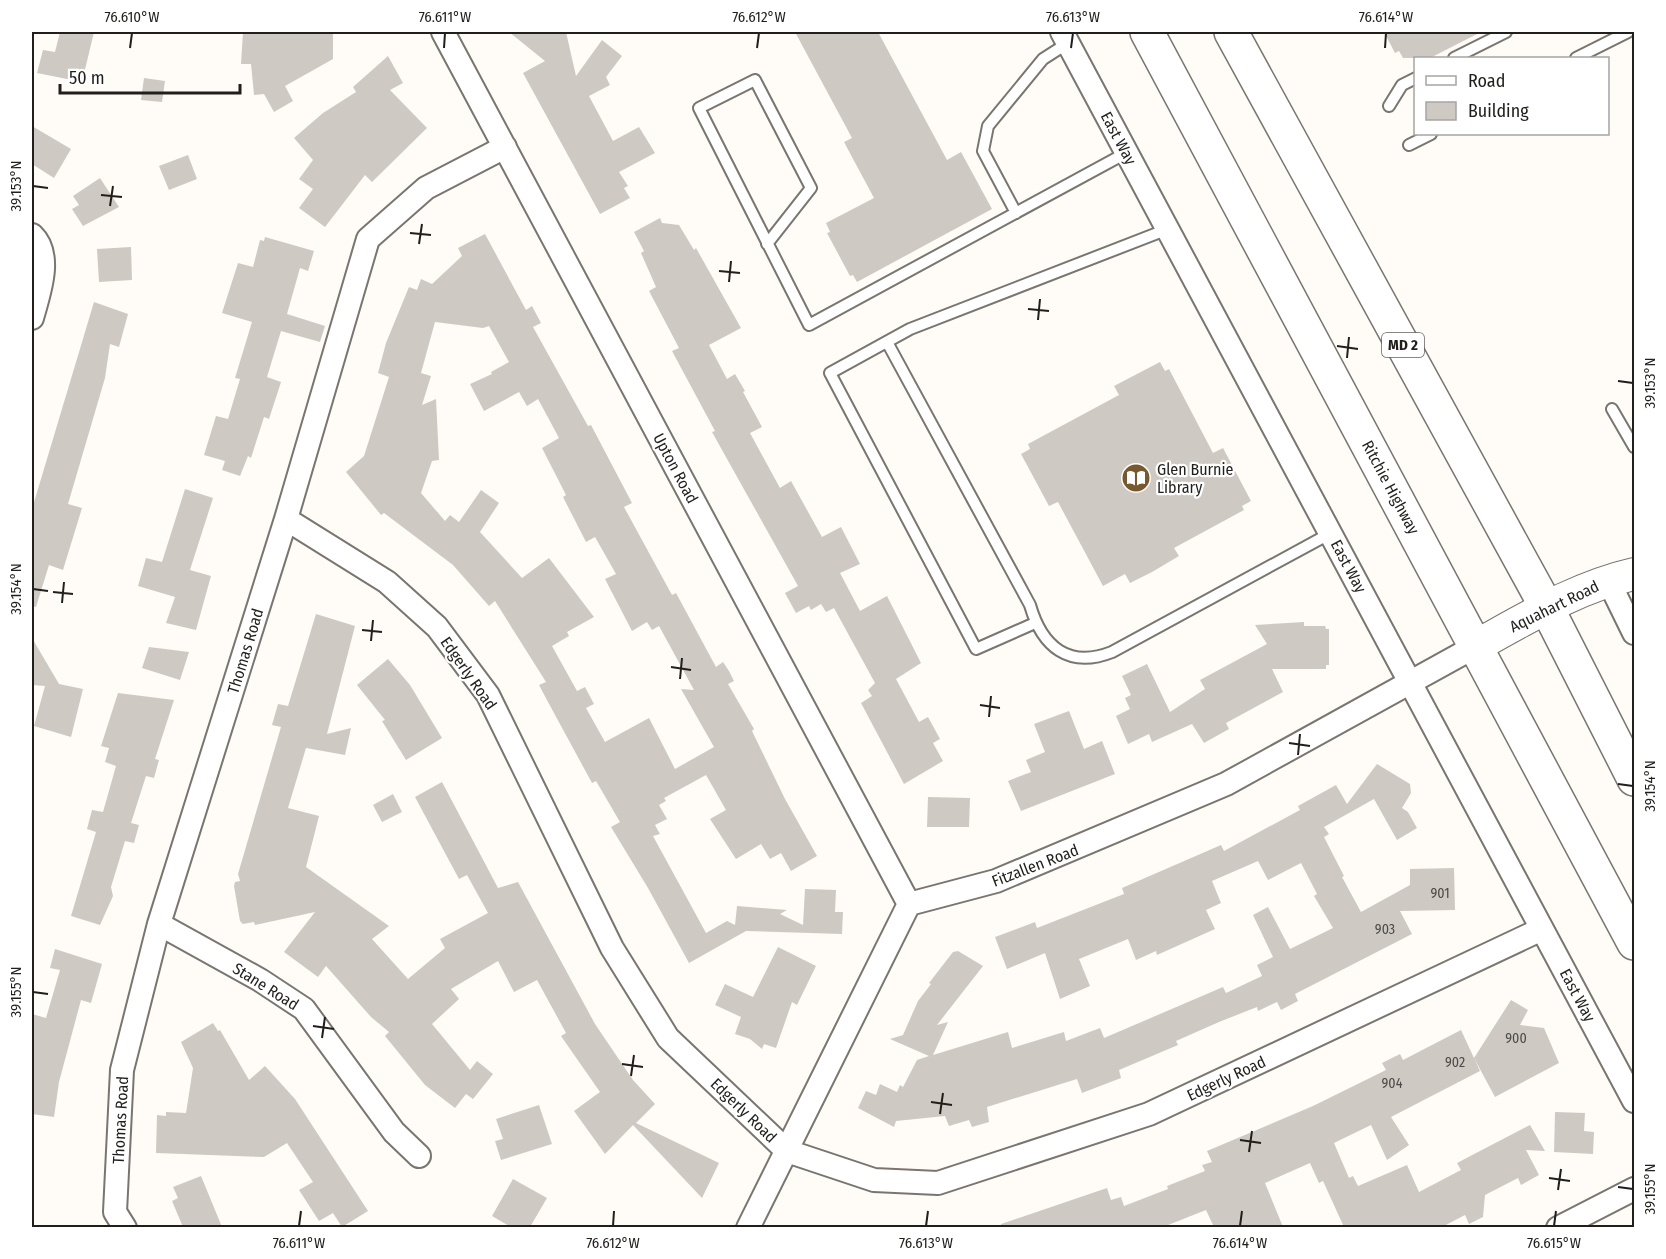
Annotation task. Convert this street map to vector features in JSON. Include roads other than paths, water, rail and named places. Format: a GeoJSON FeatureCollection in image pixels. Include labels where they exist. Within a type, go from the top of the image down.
{"type":"FeatureCollection","features":[{"type":"Feature","properties":{"kind":"main road","name":"Ritchie Highway"},"geometry":{"type":"LineString","coordinates":[[1147,32],[1635,943]]}},
{"type":"Feature","properties":{"kind":"main road","name":"MD 2"},"geometry":{"type":"LineString","coordinates":[[1231,32],[1547,608],[1635,778]]}},
{"type":"Feature","properties":{"kind":"street","name":"Upton Road"},"geometry":{"type":"LineString","coordinates":[[443,32],[909,904]]}},
{"type":"Feature","properties":{"kind":"street","name":"East Way"},"geometry":{"type":"LineString","coordinates":[[1065,37],[1635,1101]]}},
{"type":"Feature","properties":{"kind":"street","name":"Thomas Road"},"geometry":{"type":"LineString","coordinates":[[124,1227],[115,1212],[122,1070],[159,924],[286,519],[368,239],[426,188],[505,147]]}},
{"type":"Feature","properties":{"kind":"street"},"geometry":{"type":"LineString","coordinates":[[32,235],[39,242],[43,268],[32,318]]}},
{"type":"Feature","properties":{"kind":"street","name":"Edgerly Road"},"geometry":{"type":"LineString","coordinates":[[286,519],[387,582],[436,627],[488,695],[612,948],[668,1038],[787,1151],[874,1180],[938,1183],[1149,1114],[1542,929]]}},
{"type":"Feature","properties":{"kind":"street","name":"Aquahart Road"},"geometry":{"type":"LineString","coordinates":[[1476,646],[1547,608],[1621,577]]}},
{"type":"Feature","properties":{"kind":"street"},"geometry":{"type":"LineString","coordinates":[[1621,577],[1635,633]]}},
{"type":"Feature","properties":{"kind":"street","name":"Fitzallen Road"},"geometry":{"type":"LineString","coordinates":[[909,904],[996,881],[1226,784],[1476,646]]}},
{"type":"Feature","properties":{"kind":"street"},"geometry":{"type":"LineString","coordinates":[[748,1227],[909,904]]}},
{"type":"Feature","properties":{"kind":"street","name":"Stane Road"},"geometry":{"type":"LineString","coordinates":[[159,924],[260,980],[304,1009],[394,1132],[419,1156]]}},
{"type":"Feature","properties":{"kind":"street"},"geometry":{"type":"LineString","coordinates":[[1558,1227],[1635,1189]]}},
{"type":"Feature","properties":{"kind":"lane"},"geometry":{"type":"LineString","coordinates":[[1456,57],[1506,32]]}},
{"type":"Feature","properties":{"kind":"lane"},"geometry":{"type":"LineString","coordinates":[[1577,57],[1628,32]]}},
{"type":"Feature","properties":{"kind":"lane"},"geometry":{"type":"LineString","coordinates":[[1016,213],[983,152],[988,126],[1043,59],[1065,37]]}},
{"type":"Feature","properties":{"kind":"lane"},"geometry":{"type":"LineString","coordinates":[[1389,106],[1402,85],[1414,79]]}},
{"type":"Feature","properties":{"kind":"lane"},"geometry":{"type":"LineString","coordinates":[[767,244],[811,188],[755,80],[699,108],[767,244],[809,326],[1126,153]]}},
{"type":"Feature","properties":{"kind":"lane"},"geometry":{"type":"LineString","coordinates":[[1410,145],[1429,135]]}},
{"type":"Feature","properties":{"kind":"lane"},"geometry":{"type":"LineString","coordinates":[[1035,623],[976,649],[830,373],[910,329],[1168,229]]}},
{"type":"Feature","properties":{"kind":"lane"},"geometry":{"type":"LineString","coordinates":[[887,342],[1030,605],[1035,623],[1048,644],[1069,655],[1091,660],[1112,652],[1331,533]]}},
{"type":"Feature","properties":{"kind":"lane"},"geometry":{"type":"LineString","coordinates":[[1612,409],[1635,447]]}},
{"type":"Feature","properties":{"kind":"place","name":"Glen Burnie Library"},"geometry":{"type":"Point","coordinates":[1136,478]}}]}
